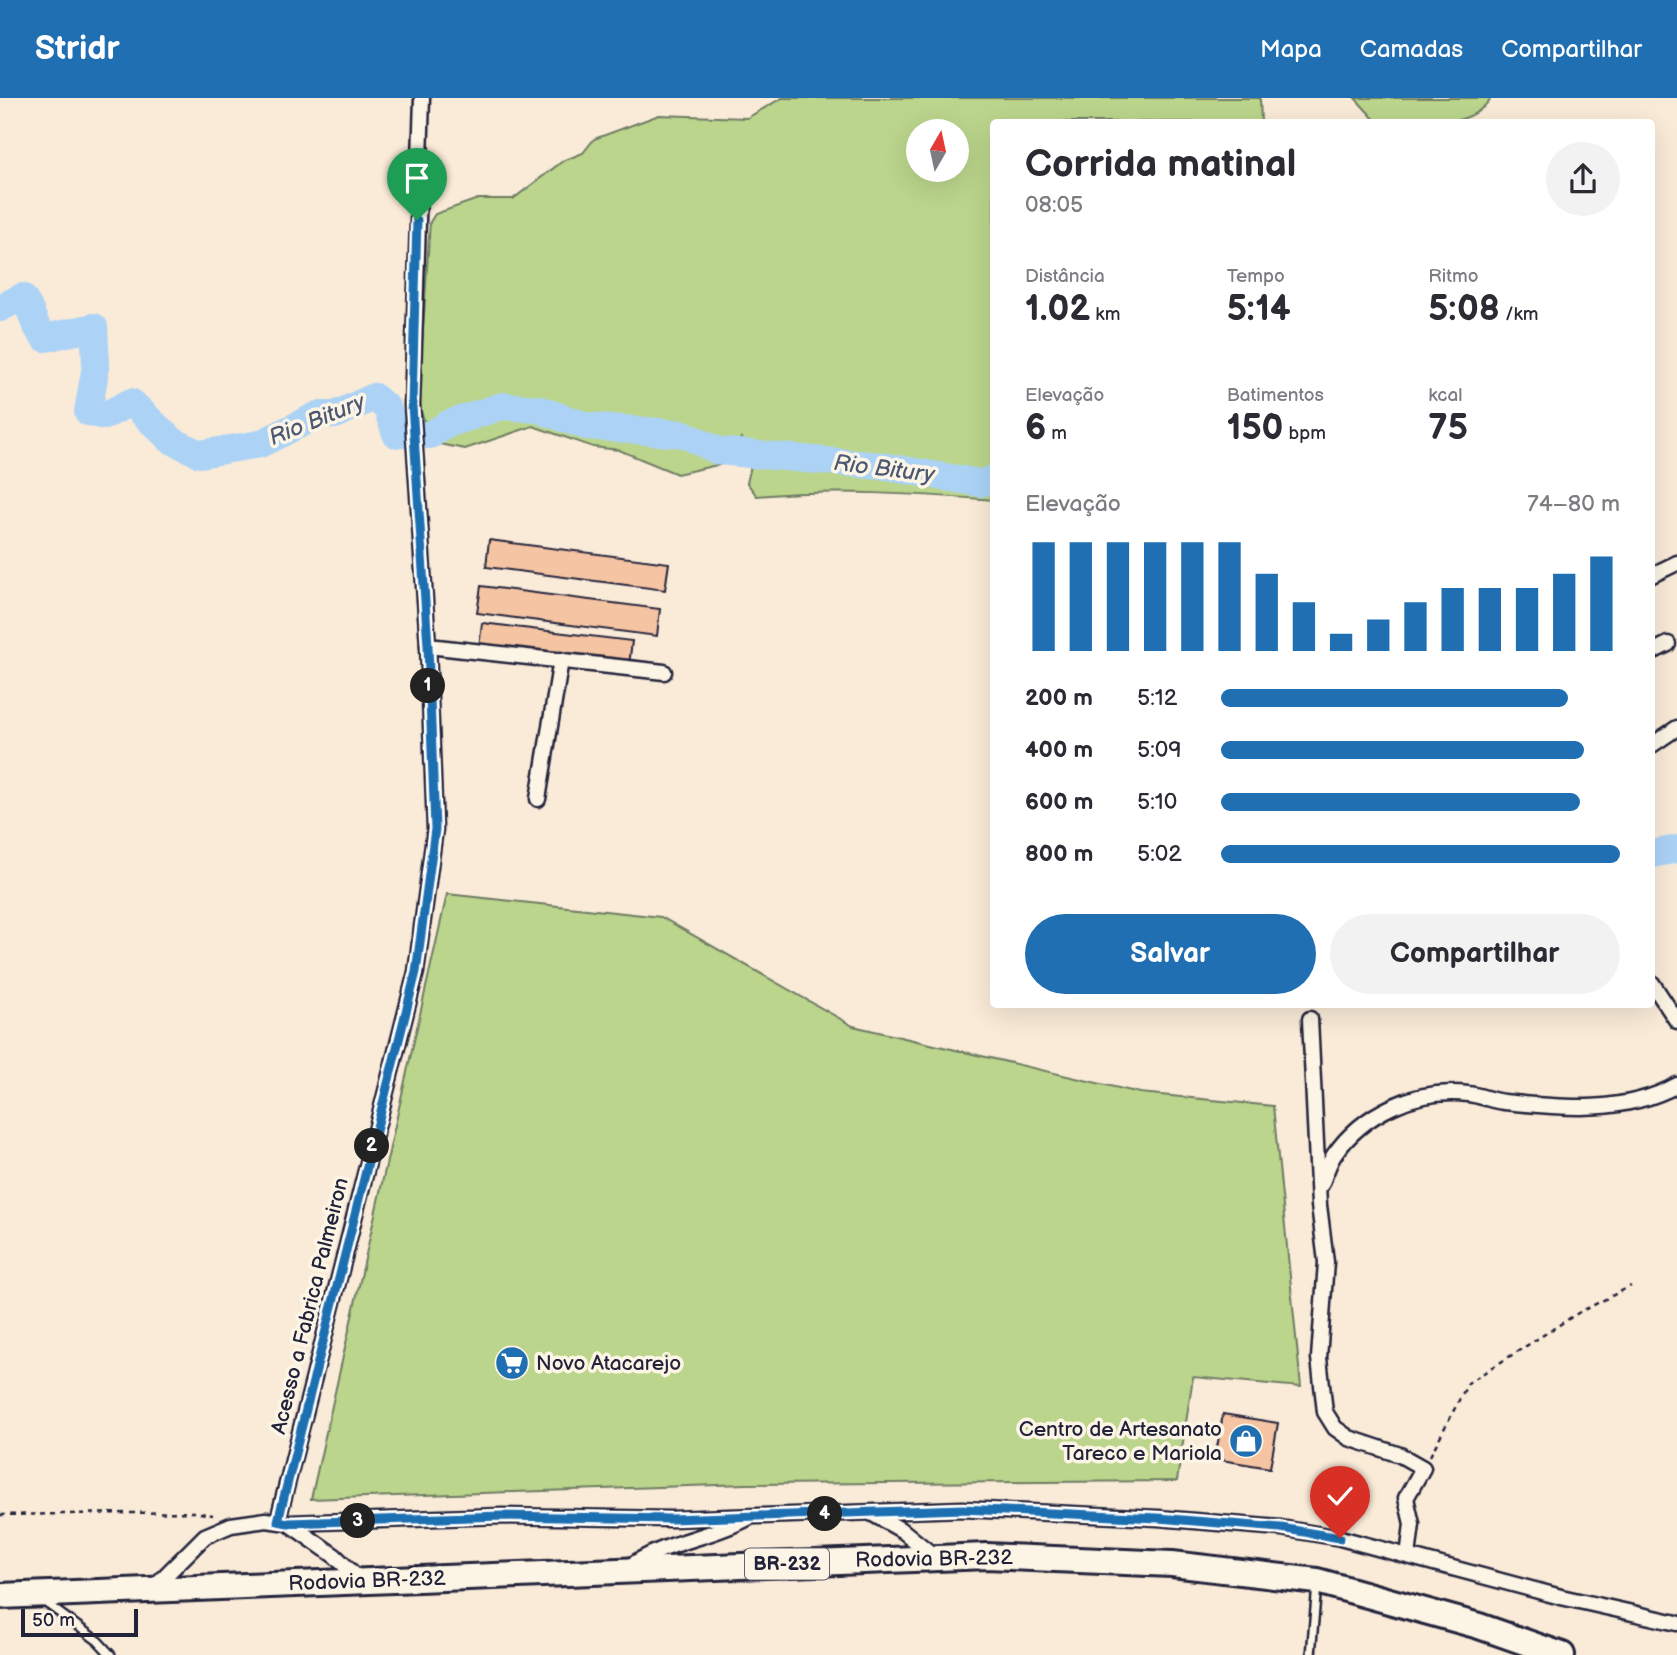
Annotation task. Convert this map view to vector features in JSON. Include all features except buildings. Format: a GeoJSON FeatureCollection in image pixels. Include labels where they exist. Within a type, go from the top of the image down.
{"type":"FeatureCollection","features":[{"type":"Feature","properties":{"kind":"highway","name":"Rodovia BR-232"},"geometry":{"type":"LineString","coordinates":[[0,1596],[986,1556],[1172,1564],[1317,1581],[1479,1626],[1562,1655]]}},
{"type":"Feature","properties":{"kind":"street","name":"Acesso a Fabrica Palmeiron"},"geometry":{"type":"LineString","coordinates":[[283,1522],[416,972],[435,829],[428,646],[412,405],[422,98]]}},
{"type":"Feature","properties":{"kind":"street"},"geometry":{"type":"LineString","coordinates":[[1655,574],[1677,564]]}},
{"type":"Feature","properties":{"kind":"street"},"geometry":{"type":"LineString","coordinates":[[1655,650],[1668,644]]}},
{"type":"Feature","properties":{"kind":"street"},"geometry":{"type":"LineString","coordinates":[[428,646],[664,672]]}},
{"type":"Feature","properties":{"kind":"street"},"geometry":{"type":"LineString","coordinates":[[538,799],[561,660]]}},
{"type":"Feature","properties":{"kind":"street"},"geometry":{"type":"LineString","coordinates":[[1655,744],[1677,728]]}},
{"type":"Feature","properties":{"kind":"street"},"geometry":{"type":"LineString","coordinates":[[1655,988],[1677,1021]]}},
{"type":"Feature","properties":{"kind":"street"},"geometry":{"type":"LineString","coordinates":[[1310,1018],[1319,1189],[1326,1262],[1319,1357],[1325,1412],[1335,1427],[1349,1438],[1400,1455],[1423,1468],[1406,1498],[1412,1524],[1408,1556]]}},
{"type":"Feature","properties":{"kind":"street"},"geometry":{"type":"LineString","coordinates":[[1319,1189],[1333,1156],[1366,1121],[1394,1103],[1430,1096],[1468,1094],[1500,1102],[1540,1106],[1623,1105],[1657,1096],[1677,1086]]}},
{"type":"Feature","properties":{"kind":"street"},"geometry":{"type":"LineString","coordinates":[[151,1590],[205,1536],[231,1525],[502,1516],[671,1519],[962,1509],[1185,1520],[1281,1528],[1340,1538],[1561,1597],[1677,1623]]}},
{"type":"Feature","properties":{"kind":"street"},"geometry":{"type":"LineString","coordinates":[[870,1512],[903,1531],[935,1558]]}},
{"type":"Feature","properties":{"kind":"street"},"geometry":{"type":"LineString","coordinates":[[623,1571],[647,1553],[705,1538],[752,1516]]}},
{"type":"Feature","properties":{"kind":"street"},"geometry":{"type":"LineString","coordinates":[[283,1522],[335,1556],[361,1581]]}},
{"type":"Feature","properties":{"kind":"lane"},"geometry":{"type":"LineString","coordinates":[[1311,1655],[1317,1581]]}},
{"type":"Feature","properties":{"kind":"lane"},"geometry":{"type":"LineString","coordinates":[[34,1595],[98,1641],[111,1655]]}},
{"type":"Feature","properties":{"kind":"path"},"geometry":{"type":"LineString","coordinates":[[1423,1468],[1468,1383],[1578,1313],[1631,1286]]}},
{"type":"Feature","properties":{"kind":"path"},"geometry":{"type":"LineString","coordinates":[[0,1515],[194,1512],[218,1516]]}},
{"type":"Feature","properties":{"kind":"green space"},"geometry":{"type":"Polygon","coordinates":[[[782,98],[1260,98],[1261,119],[990,119],[990,500],[846,493],[757,496],[747,483],[754,452],[741,438],[726,463],[677,474],[619,450],[593,447],[533,426],[465,449],[431,440],[419,406],[416,376],[422,344],[430,222],[435,214],[478,199],[513,199],[563,161],[583,153],[594,139],[659,115],[747,118],[782,98]]]}},
{"type":"Feature","properties":{"kind":"green space"},"geometry":{"type":"Polygon","coordinates":[[[1355,98],[1491,98],[1481,109],[1462,119],[1374,119],[1355,98]]]}},
{"type":"Feature","properties":{"kind":"green space"},"geometry":{"type":"Polygon","coordinates":[[[447,894],[661,917],[853,1026],[1140,1093],[1273,1106],[1301,1387],[1193,1377],[1177,1481],[746,1484],[311,1499],[447,894]]]}},
{"type":"Feature","properties":{"kind":"waterway","name":"Rio Bitury"},"geometry":{"type":"LineString","coordinates":[[0,308],[22,297],[45,338],[94,327],[96,365],[88,412],[104,416],[131,402],[171,440],[200,454],[260,444],[318,415],[335,415],[374,397],[387,408],[396,434],[430,435],[448,424],[502,406],[538,409],[586,426],[684,434],[718,451],[881,466],[980,483],[990,480]]}},
{"type":"Feature","properties":{"kind":"waterway","name":"Rio Bitury"},"geometry":{"type":"LineString","coordinates":[[1655,853],[1677,849]]}},
{"type":"Feature","properties":{"kind":"place","name":"Novo Atacarejo"},"geometry":{"type":"Point","coordinates":[512,1363]}},
{"type":"Feature","properties":{"kind":"place","name":"Centro de Artesanato Tareco e Mariola"},"geometry":{"type":"Point","coordinates":[1246,1441]}},
{"type":"Feature","properties":{"kind":"route"},"geometry":{"type":"LineString","coordinates":[[417,220],[412,405],[428,646],[435,829],[416,972],[278,1521],[288,1523],[502,1516],[671,1519],[962,1509],[1158,1518],[1281,1528],[1340,1538]]}}]}
